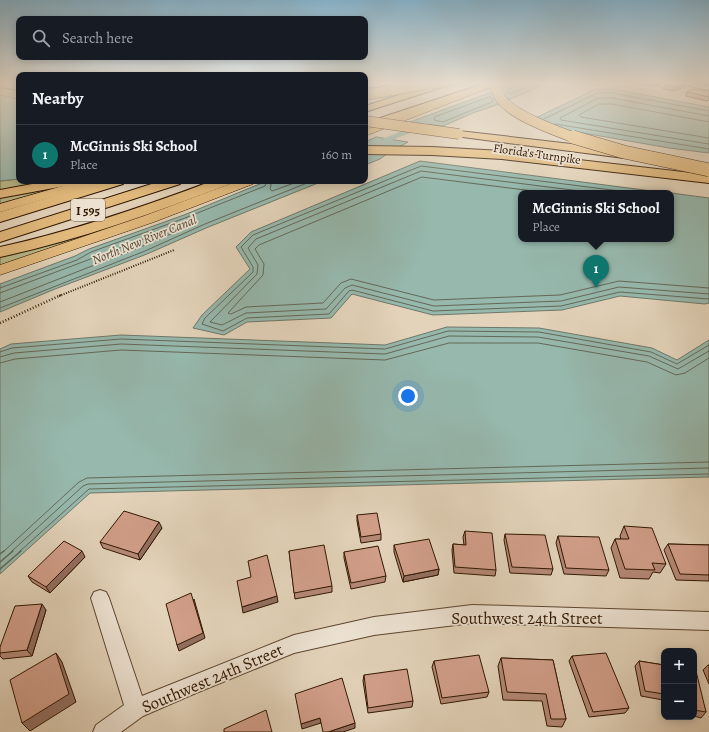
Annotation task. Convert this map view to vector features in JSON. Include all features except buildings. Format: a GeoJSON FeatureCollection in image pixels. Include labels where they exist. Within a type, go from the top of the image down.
{"type":"FeatureCollection","features":[{"type":"Feature","properties":{"kind":"highway"},"geometry":{"type":"LineString","coordinates":[[368,129],[401,116]]}},
{"type":"Feature","properties":{"kind":"highway"},"geometry":{"type":"LineString","coordinates":[[527,116],[556,130],[626,152],[709,170]]}},
{"type":"Feature","properties":{"kind":"highway","name":"Florida's Turnpike"},"geometry":{"type":"LineString","coordinates":[[368,121],[459,134],[709,164]]}},
{"type":"Feature","properties":{"kind":"highway","name":"Florida's Turnpike"},"geometry":{"type":"LineString","coordinates":[[368,131],[444,146],[709,178]]}},
{"type":"Feature","properties":{"kind":"highway"},"geometry":{"type":"LineString","coordinates":[[368,150],[444,146]]}},
{"type":"Feature","properties":{"kind":"highway"},"geometry":{"type":"LineString","coordinates":[[0,194],[54,184]]}},
{"type":"Feature","properties":{"kind":"highway","name":"I 595"},"geometry":{"type":"LineString","coordinates":[[0,217],[108,184]]}},
{"type":"Feature","properties":{"kind":"highway"},"geometry":{"type":"LineString","coordinates":[[0,227],[139,184]]}},
{"type":"Feature","properties":{"kind":"highway","name":"I 595"},"geometry":{"type":"LineString","coordinates":[[0,237],[166,184]]}},
{"type":"Feature","properties":{"kind":"highway"},"geometry":{"type":"LineString","coordinates":[[0,250],[193,184]]}},
{"type":"Feature","properties":{"kind":"highway"},"geometry":{"type":"LineString","coordinates":[[0,250],[33,244],[89,229],[217,184]]}},
{"type":"Feature","properties":{"kind":"main road"},"geometry":{"type":"LineString","coordinates":[[0,208],[83,184]]}},
{"type":"Feature","properties":{"kind":"main road"},"geometry":{"type":"LineString","coordinates":[[0,270],[149,219],[241,184]]}},
{"type":"Feature","properties":{"kind":"street"},"geometry":{"type":"LineString","coordinates":[[100,598],[136,710]]}},
{"type":"Feature","properties":{"kind":"street","name":"Southwest 24th Street"},"geometry":{"type":"LineString","coordinates":[[102,732],[136,710],[191,685],[294,644],[374,626],[472,614],[709,621]]}},
{"type":"Feature","properties":{"kind":"path"},"geometry":{"type":"LineString","coordinates":[[0,322],[80,287],[174,250]]}},
{"type":"Feature","properties":{"kind":"green space"},"geometry":{"type":"Polygon","coordinates":[[[16,179],[16,184],[37,184],[0,190],[0,181],[16,179]]]}},
{"type":"Feature","properties":{"kind":"green space"},"geometry":{"type":"Polygon","coordinates":[[[62,186],[0,204],[0,197],[62,186]]]}},
{"type":"Feature","properties":{"kind":"green space"},"geometry":{"type":"Polygon","coordinates":[[[191,200],[0,265],[0,256],[79,237],[191,200]]]}},
{"type":"Feature","properties":{"kind":"water"},"geometry":{"type":"Polygon","coordinates":[[[0,116],[16,116],[16,179],[0,181],[0,116]]]}},
{"type":"Feature","properties":{"kind":"water"},"geometry":{"type":"Polygon","coordinates":[[[426,116],[466,116],[443,126],[410,122],[426,116]]]}},
{"type":"Feature","properties":{"kind":"water"},"geometry":{"type":"Polygon","coordinates":[[[539,116],[709,116],[709,153],[669,148],[532,124],[529,121],[539,116]]]}},
{"type":"Feature","properties":{"kind":"water"},"geometry":{"type":"Polygon","coordinates":[[[376,137],[408,142],[397,148],[368,148],[368,141],[376,137]]]}},
{"type":"Feature","properties":{"kind":"water"},"geometry":{"type":"Polygon","coordinates":[[[388,153],[380,159],[368,164],[368,154],[388,153]]]}},
{"type":"Feature","properties":{"kind":"water"},"geometry":{"type":"Polygon","coordinates":[[[420,161],[644,190],[518,190],[518,242],[674,242],[674,193],[709,198],[709,303],[705,304],[620,296],[562,310],[433,315],[352,294],[331,318],[247,322],[224,335],[193,328],[202,315],[250,269],[236,247],[251,232],[420,161]]]}},
{"type":"Feature","properties":{"kind":"water"},"geometry":{"type":"Polygon","coordinates":[[[260,184],[316,184],[206,228],[147,254],[55,289],[0,312],[0,284],[75,256],[89,249],[184,215],[260,184]]]}},
{"type":"Feature","properties":{"kind":"water"},"geometry":{"type":"Polygon","coordinates":[[[447,327],[539,328],[652,348],[677,360],[709,340],[709,477],[90,493],[0,574],[0,349],[11,344],[121,335],[385,345],[447,327]]]}},
{"type":"Feature","properties":{"kind":"waterway","name":"North New River Canal"},"geometry":{"type":"LineString","coordinates":[[368,148],[425,125]]}},
{"type":"Feature","properties":{"kind":"place","name":"McGinnis Ski School"},"geometry":{"type":"Point","coordinates":[596,288]}}]}
